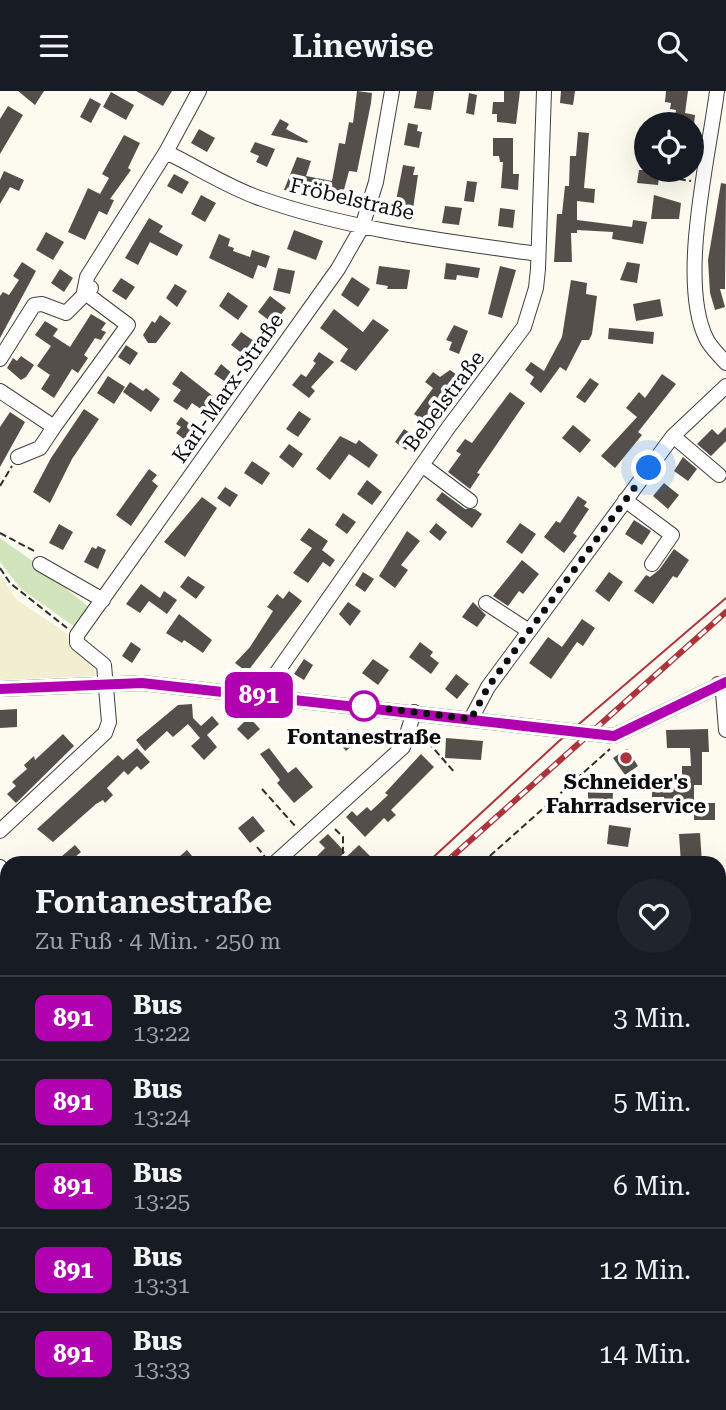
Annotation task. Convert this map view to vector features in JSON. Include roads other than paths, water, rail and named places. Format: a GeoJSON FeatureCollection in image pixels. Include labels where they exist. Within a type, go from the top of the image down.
{"type":"FeatureCollection","features":[{"type":"Feature","properties":{"kind":"street"},"geometry":{"type":"LineString","coordinates":[[0,359],[34,305],[42,304],[66,313],[84,292],[90,289],[106,265],[110,242],[166,152],[199,91]]}},
{"type":"Feature","properties":{"kind":"street","name":"Karl-Marx-Straße"},"geometry":{"type":"LineString","coordinates":[[107,683],[104,665],[77,643],[77,635],[338,269],[362,227],[376,181],[393,91]]}},
{"type":"Feature","properties":{"kind":"street","name":"Bebelstraße"},"geometry":{"type":"LineString","coordinates":[[261,695],[422,465],[524,327],[536,288],[544,91]]}},
{"type":"Feature","properties":{"kind":"street"},"geometry":{"type":"LineString","coordinates":[[718,91],[692,263],[706,339],[726,363]]}},
{"type":"Feature","properties":{"kind":"street","name":"Fröbelstraße"},"geometry":{"type":"LineString","coordinates":[[166,152],[259,199],[362,227],[538,254]]}},
{"type":"Feature","properties":{"kind":"street"},"geometry":{"type":"LineString","coordinates":[[18,457],[40,448],[128,325],[84,292]]}},
{"type":"Feature","properties":{"kind":"street"},"geometry":{"type":"LineString","coordinates":[[471,719],[488,687],[673,436],[726,386]]}},
{"type":"Feature","properties":{"kind":"street"},"geometry":{"type":"LineString","coordinates":[[1,394],[54,427]]}},
{"type":"Feature","properties":{"kind":"street"},"geometry":{"type":"LineString","coordinates":[[673,436],[719,475]]}},
{"type":"Feature","properties":{"kind":"street"},"geometry":{"type":"LineString","coordinates":[[422,465],[470,501]]}},
{"type":"Feature","properties":{"kind":"street"},"geometry":{"type":"LineString","coordinates":[[625,500],[672,535],[652,564]]}},
{"type":"Feature","properties":{"kind":"street"},"geometry":{"type":"LineString","coordinates":[[40,559],[103,600]]}},
{"type":"Feature","properties":{"kind":"street"},"geometry":{"type":"LineString","coordinates":[[486,603],[529,631]]}},
{"type":"Feature","properties":{"kind":"street"},"geometry":{"type":"LineString","coordinates":[[0,831],[105,733],[109,722],[107,683]]}},
{"type":"Feature","properties":{"kind":"street"},"geometry":{"type":"LineString","coordinates":[[0,689],[142,683],[261,695],[413,717],[471,719],[614,736],[722,683],[726,730]]}},
{"type":"Feature","properties":{"kind":"street"},"geometry":{"type":"LineString","coordinates":[[285,856],[403,747],[413,717]]}},
{"type":"Feature","properties":{"kind":"tram line"},"geometry":{"type":"LineString","coordinates":[[435,856],[558,742],[726,598]]}},
{"type":"Feature","properties":{"kind":"railway"},"geometry":{"type":"LineString","coordinates":[[453,856],[726,612]]}},
{"type":"Feature","properties":{"kind":"place","name":"Fontanestraße"},"geometry":{"type":"Point","coordinates":[364,706]}},
{"type":"Feature","properties":{"kind":"place","name":"Schneider's Fahrradservice"},"geometry":{"type":"Point","coordinates":[626,758]}}]}
